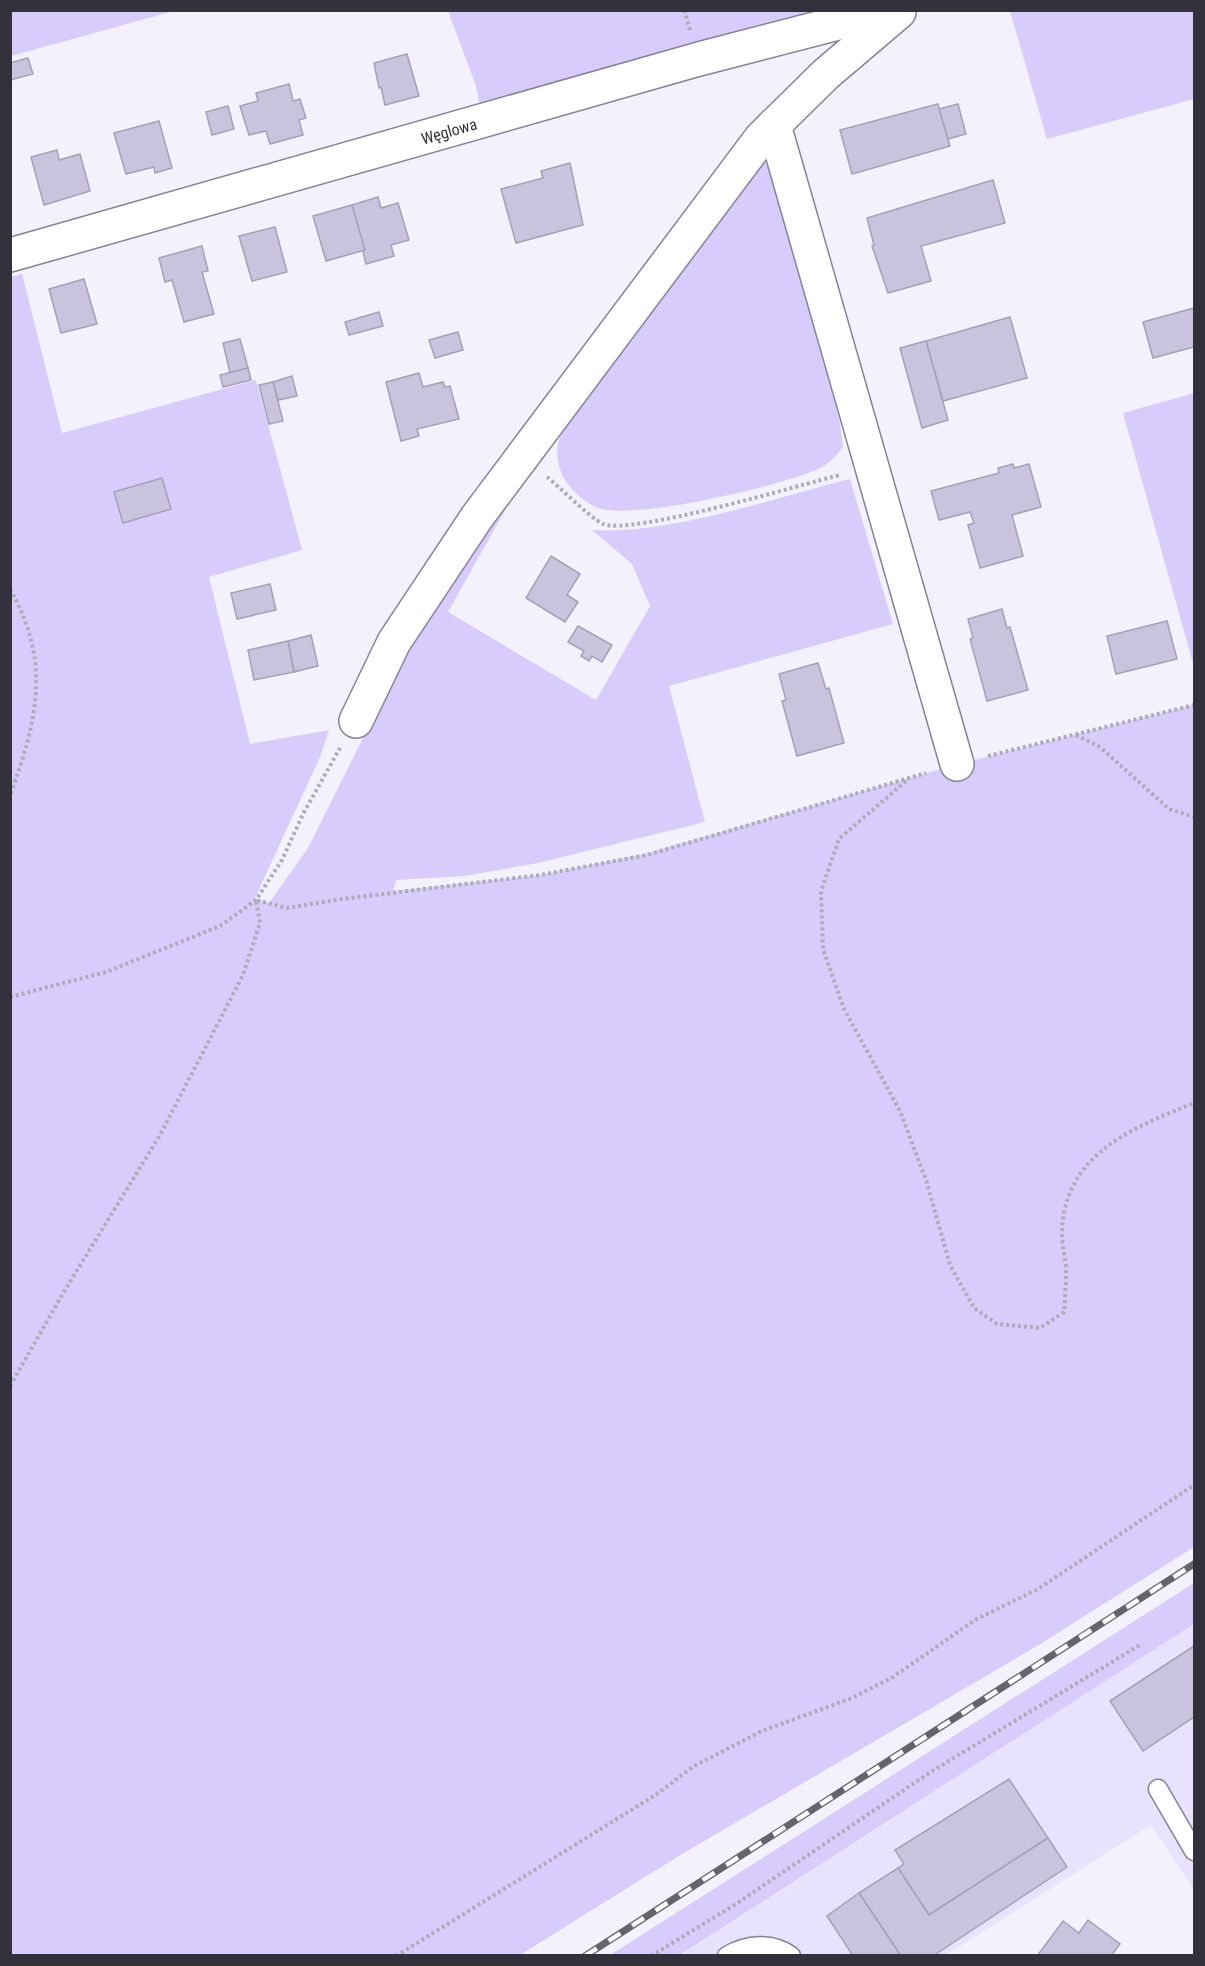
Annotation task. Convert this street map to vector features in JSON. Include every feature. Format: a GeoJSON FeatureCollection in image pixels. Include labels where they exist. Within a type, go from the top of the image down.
{"type":"FeatureCollection","features":[{"type":"Feature","properties":{"kind":"street","name":"Węglowa"},"geometry":{"type":"LineString","coordinates":[[10,255],[699,59],[888,10]]}},
{"type":"Feature","properties":{"kind":"street"},"geometry":{"type":"LineString","coordinates":[[356,721],[394,642],[521,455],[761,138],[826,74],[900,10]]}},
{"type":"Feature","properties":{"kind":"street"},"geometry":{"type":"LineString","coordinates":[[774,125],[957,764]]}},
{"type":"Feature","properties":{"kind":"lane"},"geometry":{"type":"LineString","coordinates":[[1158,1790],[1194,1851]]}},
{"type":"Feature","properties":{"kind":"lane"},"geometry":{"type":"LineString","coordinates":[[727,1956],[737,1950],[762,1946],[780,1948],[790,1956]]}},
{"type":"Feature","properties":{"kind":"path"},"geometry":{"type":"LineString","coordinates":[[521,455],[604,524],[629,525],[685,515],[872,466]]}},
{"type":"Feature","properties":{"kind":"path"},"geometry":{"type":"LineString","coordinates":[[10,589],[25,615],[37,657],[36,700],[26,752],[10,796]]}},
{"type":"Feature","properties":{"kind":"path"},"geometry":{"type":"LineString","coordinates":[[256,900],[287,908],[561,871],[646,855],[957,764],[1194,705]]}},
{"type":"Feature","properties":{"kind":"path"},"geometry":{"type":"LineString","coordinates":[[10,997],[117,968],[220,926],[256,900],[282,860],[303,814],[356,721]]}},
{"type":"Feature","properties":{"kind":"path"},"geometry":{"type":"LineString","coordinates":[[1075,735],[1100,747],[1169,809],[1194,816]]}},
{"type":"Feature","properties":{"kind":"path"},"geometry":{"type":"LineString","coordinates":[[908,778],[839,839],[821,891],[823,949],[844,1009],[900,1111],[926,1180],[950,1265],[974,1308],[997,1324],[1040,1328],[1064,1312],[1066,1270],[1062,1234],[1067,1197],[1084,1165],[1117,1138],[1194,1103]]}},
{"type":"Feature","properties":{"kind":"path"},"geometry":{"type":"LineString","coordinates":[[10,1386],[65,1290],[160,1135],[243,975],[260,923],[256,900]]}},
{"type":"Feature","properties":{"kind":"path"},"geometry":{"type":"LineString","coordinates":[[396,1956],[657,1794],[694,1766],[762,1731],[852,1698],[893,1677],[975,1620],[1038,1589],[1194,1485]]}},
{"type":"Feature","properties":{"kind":"path"},"geometry":{"type":"LineString","coordinates":[[651,1956],[736,1904],[929,1773],[1140,1646]]}},
{"type":"Feature","properties":{"kind":"shaded area"},"geometry":{"type":"Polygon","coordinates":[[[11,10],[174,10],[174,11],[11,56],[11,10]]]}},
{"type":"Feature","properties":{"kind":"shaded area"},"geometry":{"type":"Polygon","coordinates":[[[448,11],[835,11],[481,113],[476,86],[448,11]]]}},
{"type":"Feature","properties":{"kind":"shaded area"},"geometry":{"type":"Polygon","coordinates":[[[1010,11],[1194,11],[1194,99],[1047,139],[1010,11]]]}},
{"type":"Feature","properties":{"kind":"shaded area"},"geometry":{"type":"Polygon","coordinates":[[[759,158],[778,174],[840,424],[843,447],[833,459],[820,468],[744,492],[642,510],[616,511],[598,508],[580,497],[561,472],[557,451],[561,434],[650,300],[759,158]]]}},
{"type":"Feature","properties":{"kind":"shaded area"},"geometry":{"type":"Polygon","coordinates":[[[22,274],[62,433],[256,380],[302,550],[209,577],[250,744],[329,730],[320,757],[255,898],[269,903],[308,848],[414,636],[526,473],[448,612],[596,700],[650,606],[632,564],[592,530],[654,527],[687,521],[850,479],[893,624],[669,686],[705,822],[538,863],[465,876],[396,880],[393,891],[540,875],[644,854],[958,764],[1194,705],[1194,1547],[1037,1646],[677,1857],[520,1955],[11,1956],[11,277],[22,274]]]}},
{"type":"Feature","properties":{"kind":"shaded area"},"geometry":{"type":"Polygon","coordinates":[[[1194,393],[1194,667],[1123,413],[1194,393]]]}},
{"type":"Feature","properties":{"kind":"shaded area"},"geometry":{"type":"Polygon","coordinates":[[[1194,1583],[1194,1624],[680,1955],[610,1955],[1194,1583]]]}},
{"type":"Feature","properties":{"kind":"shaded area"},"geometry":{"type":"Polygon","coordinates":[[[1194,1624],[1194,1890],[1151,1825],[946,1955],[680,1956],[1194,1624]]]}},
{"type":"Feature","properties":{"kind":"building"},"geometry":{"type":"Polygon","coordinates":[[[407,54],[419,96],[385,105],[374,63],[407,54]]]}},
{"type":"Feature","properties":{"kind":"building"},"geometry":{"type":"Polygon","coordinates":[[[28,58],[33,74],[10,80],[10,63],[28,58]]]}},
{"type":"Feature","properties":{"kind":"building"},"geometry":{"type":"Polygon","coordinates":[[[289,84],[293,101],[300,99],[306,118],[299,120],[303,135],[270,144],[266,131],[249,135],[240,106],[258,101],[256,93],[289,84]]]}},
{"type":"Feature","properties":{"kind":"building"},"geometry":{"type":"Polygon","coordinates":[[[938,104],[950,146],[852,174],[840,130],[938,104]]]}},
{"type":"Feature","properties":{"kind":"building"},"geometry":{"type":"Polygon","coordinates":[[[958,104],[966,134],[948,139],[939,109],[958,104]]]}},
{"type":"Feature","properties":{"kind":"building"},"geometry":{"type":"Polygon","coordinates":[[[228,106],[234,129],[212,135],[206,112],[228,106]]]}},
{"type":"Feature","properties":{"kind":"building"},"geometry":{"type":"Polygon","coordinates":[[[159,121],[172,168],[155,173],[154,167],[126,174],[114,133],[159,121]]]}},
{"type":"Feature","properties":{"kind":"building"},"geometry":{"type":"Polygon","coordinates":[[[57,150],[59,160],[80,154],[90,191],[44,205],[31,157],[57,150]]]}},
{"type":"Feature","properties":{"kind":"building"},"geometry":{"type":"Polygon","coordinates":[[[570,163],[583,225],[516,243],[501,189],[543,178],[541,171],[570,163]]]}},
{"type":"Feature","properties":{"kind":"building"},"geometry":{"type":"Polygon","coordinates":[[[993,180],[1005,223],[921,246],[931,281],[888,293],[872,246],[874,245],[867,218],[993,180]]]}},
{"type":"Feature","properties":{"kind":"building"},"geometry":{"type":"Polygon","coordinates":[[[378,197],[381,208],[398,203],[409,240],[391,245],[394,256],[366,264],[352,205],[378,197]]]}},
{"type":"Feature","properties":{"kind":"building"},"geometry":{"type":"Polygon","coordinates":[[[352,205],[365,250],[326,261],[313,216],[352,205]]]}},
{"type":"Feature","properties":{"kind":"building"},"geometry":{"type":"Polygon","coordinates":[[[275,227],[287,272],[252,281],[239,236],[275,227]]]}},
{"type":"Feature","properties":{"kind":"building"},"geometry":{"type":"Polygon","coordinates":[[[202,246],[208,271],[202,272],[214,314],[184,322],[172,280],[165,282],[159,258],[202,246]]]}},
{"type":"Feature","properties":{"kind":"building"},"geometry":{"type":"Polygon","coordinates":[[[84,279],[97,324],[61,333],[49,289],[84,279]]]}},
{"type":"Feature","properties":{"kind":"building"},"geometry":{"type":"Polygon","coordinates":[[[1194,308],[1194,347],[1153,358],[1143,322],[1194,308]]]}},
{"type":"Feature","properties":{"kind":"building"},"geometry":{"type":"Polygon","coordinates":[[[379,312],[383,326],[349,335],[345,322],[379,312]]]}},
{"type":"Feature","properties":{"kind":"building"},"geometry":{"type":"Polygon","coordinates":[[[1010,317],[1027,378],[943,401],[926,341],[1010,317]]]}},
{"type":"Feature","properties":{"kind":"building"},"geometry":{"type":"Polygon","coordinates":[[[458,332],[463,350],[435,358],[429,340],[458,332]]]}},
{"type":"Feature","properties":{"kind":"building"},"geometry":{"type":"Polygon","coordinates":[[[240,339],[248,368],[230,373],[223,343],[240,339]]]}},
{"type":"Feature","properties":{"kind":"building"},"geometry":{"type":"Polygon","coordinates":[[[926,341],[948,420],[922,428],[900,348],[926,341]]]}},
{"type":"Feature","properties":{"kind":"building"},"geometry":{"type":"Polygon","coordinates":[[[248,368],[251,380],[223,387],[220,375],[248,368]]]}},
{"type":"Feature","properties":{"kind":"building"},"geometry":{"type":"Polygon","coordinates":[[[419,373],[423,387],[443,382],[445,387],[450,386],[459,419],[417,429],[419,436],[401,441],[386,382],[419,373]]]}},
{"type":"Feature","properties":{"kind":"building"},"geometry":{"type":"Polygon","coordinates":[[[292,376],[297,396],[278,400],[273,382],[292,376]]]}},
{"type":"Feature","properties":{"kind":"building"},"geometry":{"type":"Polygon","coordinates":[[[273,382],[283,421],[269,424],[259,385],[273,382]]]}},
{"type":"Feature","properties":{"kind":"building"},"geometry":{"type":"Polygon","coordinates":[[[1013,464],[1014,468],[1029,464],[1041,507],[1012,515],[1023,556],[980,568],[968,525],[974,523],[970,512],[939,520],[931,491],[999,473],[998,468],[1013,464]]]}},
{"type":"Feature","properties":{"kind":"building"},"geometry":{"type":"Polygon","coordinates":[[[162,478],[171,509],[123,523],[114,492],[162,478]]]}},
{"type":"Feature","properties":{"kind":"building"},"geometry":{"type":"Polygon","coordinates":[[[551,556],[580,574],[567,595],[578,602],[565,622],[526,598],[551,556]]]}},
{"type":"Feature","properties":{"kind":"building"},"geometry":{"type":"Polygon","coordinates":[[[270,584],[276,610],[237,619],[231,593],[270,584]]]}},
{"type":"Feature","properties":{"kind":"building"},"geometry":{"type":"Polygon","coordinates":[[[1002,609],[1007,628],[1010,627],[1028,690],[987,701],[970,639],[973,638],[968,619],[1002,609]]]}},
{"type":"Feature","properties":{"kind":"building"},"geometry":{"type":"Polygon","coordinates":[[[1167,621],[1177,659],[1116,674],[1107,636],[1167,621]]]}},
{"type":"Feature","properties":{"kind":"building"},"geometry":{"type":"Polygon","coordinates":[[[578,626],[612,645],[602,662],[592,656],[589,661],[581,656],[584,651],[568,642],[578,626]]]}},
{"type":"Feature","properties":{"kind":"building"},"geometry":{"type":"Polygon","coordinates":[[[311,635],[318,666],[294,672],[288,641],[311,635]]]}},
{"type":"Feature","properties":{"kind":"building"},"geometry":{"type":"Polygon","coordinates":[[[288,641],[294,672],[254,680],[248,650],[288,641]]]}},
{"type":"Feature","properties":{"kind":"building"},"geometry":{"type":"Polygon","coordinates":[[[818,663],[826,689],[829,688],[844,743],[797,756],[782,701],[786,700],[779,674],[818,663]]]}},
{"type":"Feature","properties":{"kind":"building"},"geometry":{"type":"Polygon","coordinates":[[[1194,1646],[1194,1717],[1143,1751],[1110,1701],[1194,1646]]]}},
{"type":"Feature","properties":{"kind":"building"},"geometry":{"type":"Polygon","coordinates":[[[1009,1779],[1048,1838],[929,1915],[898,1868],[904,1864],[895,1850],[1009,1779]]]}},
{"type":"Feature","properties":{"kind":"building"},"geometry":{"type":"Polygon","coordinates":[[[1048,1838],[1067,1867],[933,1956],[901,1956],[859,1893],[898,1868],[929,1915],[1048,1838]]]}},
{"type":"Feature","properties":{"kind":"building"},"geometry":{"type":"Polygon","coordinates":[[[859,1893],[901,1956],[853,1956],[827,1916],[859,1893]]]}},
{"type":"Feature","properties":{"kind":"building"},"geometry":{"type":"Polygon","coordinates":[[[1088,1920],[1120,1944],[1111,1956],[1037,1956],[1063,1921],[1079,1933],[1088,1920]]]}},
{"type":"Feature","properties":{"kind":"railway"},"geometry":{"type":"LineString","coordinates":[[585,1956],[1194,1564]]}}]}
